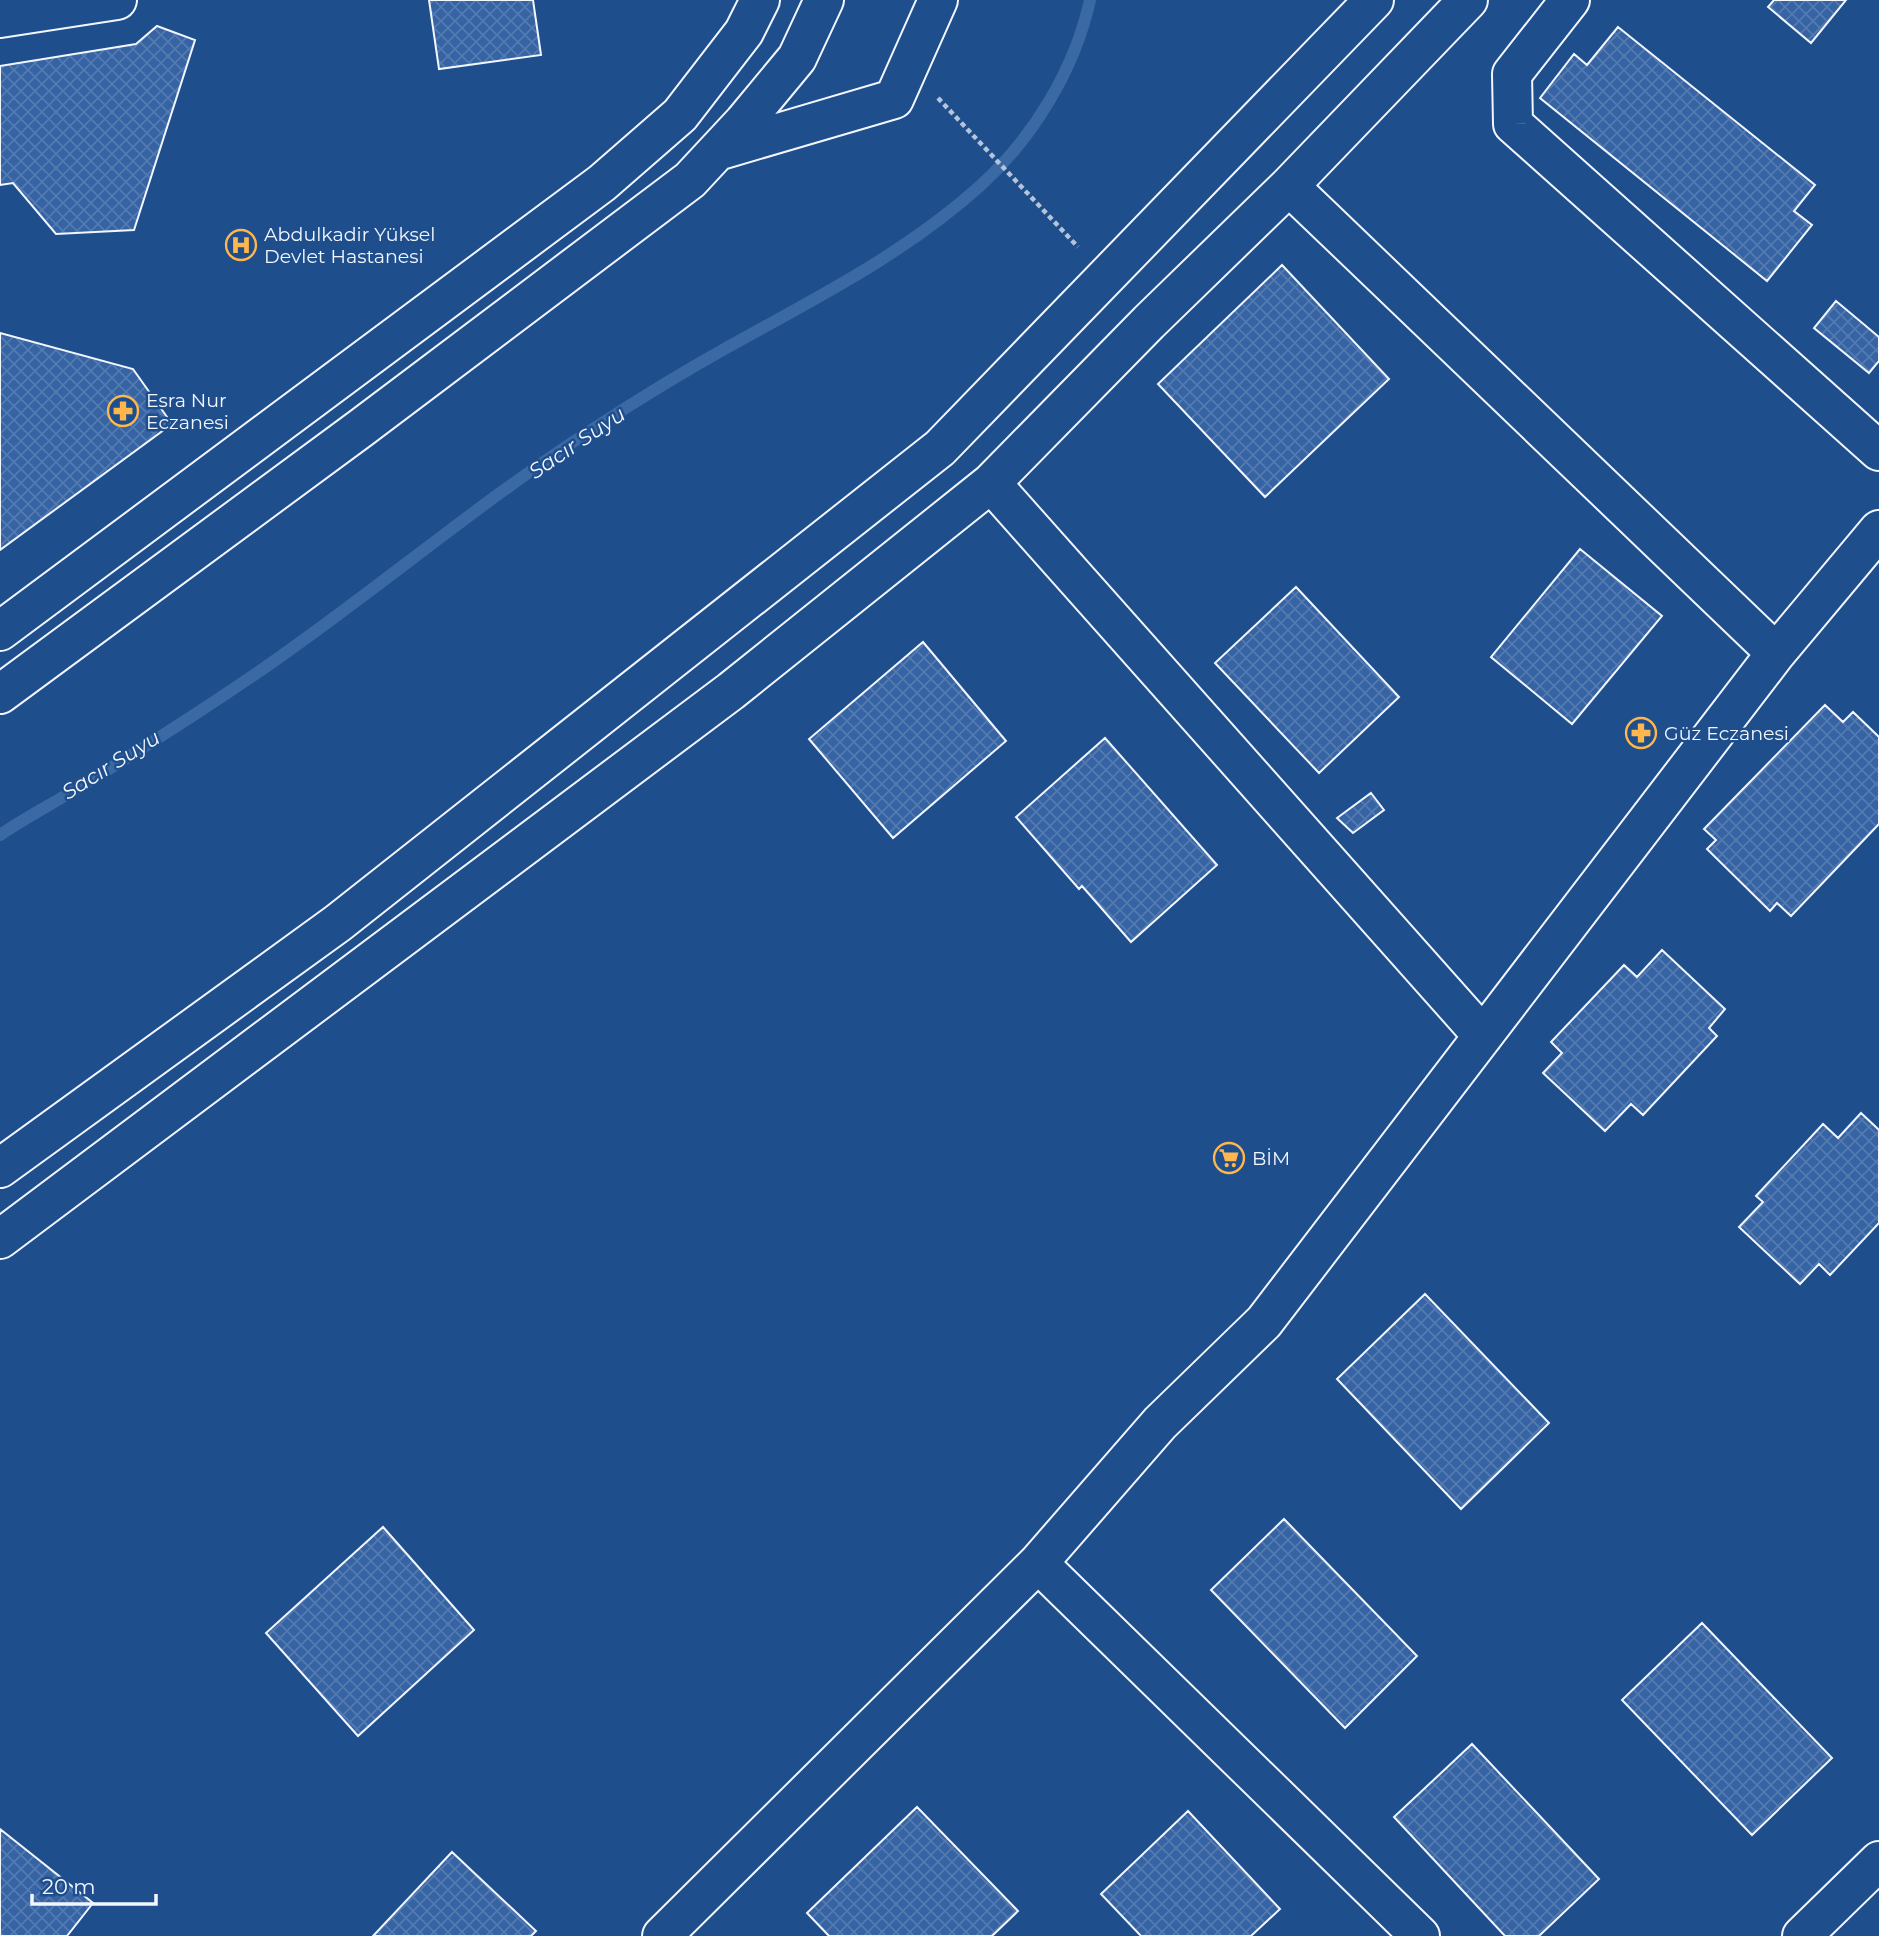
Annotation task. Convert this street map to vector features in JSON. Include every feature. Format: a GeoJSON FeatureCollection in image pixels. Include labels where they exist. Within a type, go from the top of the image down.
{"type":"FeatureCollection","features":[{"type":"Feature","properties":{"kind":"street"},"geometry":{"type":"LineString","coordinates":[[0,18],[117,0]]}},
{"type":"Feature","properties":{"kind":"street"},"geometry":{"type":"LineString","coordinates":[[0,632],[602,183],[680,115],[744,32],[760,0]]}},
{"type":"Feature","properties":{"kind":"street"},"geometry":{"type":"LineString","coordinates":[[0,694],[361,428],[690,180],[797,58],[824,0]]}},
{"type":"Feature","properties":{"kind":"street"},"geometry":{"type":"LineString","coordinates":[[717,151],[894,99],[938,0]]}},
{"type":"Feature","properties":{"kind":"street"},"geometry":{"type":"LineString","coordinates":[[0,1168],[338,923],[940,448],[1374,0]]}},
{"type":"Feature","properties":{"kind":"street"},"geometry":{"type":"LineString","coordinates":[[0,1239],[720,700],[991,483],[1149,322],[1289,186],[1468,0]]}},
{"type":"Feature","properties":{"kind":"street"},"geometry":{"type":"LineString","coordinates":[[1570,0],[1512,74],[1513,124],[1879,451]]}},
{"type":"Feature","properties":{"kind":"street"},"geometry":{"type":"LineString","coordinates":[[1289,186],[1776,653]]}},
{"type":"Feature","properties":{"kind":"street"},"geometry":{"type":"LineString","coordinates":[[991,483],[1483,1036]]}},
{"type":"Feature","properties":{"kind":"street"},"geometry":{"type":"LineString","coordinates":[[662,1936],[1038,1563],[1160,1423],[1264,1322],[1776,653],[1879,530]]}},
{"type":"Feature","properties":{"kind":"street"},"geometry":{"type":"LineString","coordinates":[[1038,1563],[1420,1936]]}},
{"type":"Feature","properties":{"kind":"street"},"geometry":{"type":"LineString","coordinates":[[1802,1936],[1879,1861]]}},
{"type":"Feature","properties":{"kind":"path"},"geometry":{"type":"LineString","coordinates":[[965,127],[1036,205],[1106,275]]}},
{"type":"Feature","properties":{"kind":"building"},"geometry":{"type":"Polygon","coordinates":[[[429,0],[533,0],[541,55],[439,69],[429,0]]]}},
{"type":"Feature","properties":{"kind":"building"},"geometry":{"type":"Polygon","coordinates":[[[1774,0],[1846,0],[1811,43],[1768,7],[1774,0]]]}},
{"type":"Feature","properties":{"kind":"building"},"geometry":{"type":"Polygon","coordinates":[[[157,26],[195,40],[134,230],[56,234],[13,183],[0,185],[0,66],[136,44],[157,26]]]}},
{"type":"Feature","properties":{"kind":"building"},"geometry":{"type":"Polygon","coordinates":[[[1618,27],[1815,185],[1794,211],[1812,225],[1767,281],[1540,98],[1574,54],[1587,65],[1618,27]]]}},
{"type":"Feature","properties":{"kind":"building"},"geometry":{"type":"Polygon","coordinates":[[[1282,265],[1389,379],[1265,497],[1158,384],[1282,265]]]}},
{"type":"Feature","properties":{"kind":"building"},"geometry":{"type":"Polygon","coordinates":[[[1836,301],[1879,337],[1879,361],[1869,373],[1814,328],[1836,301]]]}},
{"type":"Feature","properties":{"kind":"building"},"geometry":{"type":"Polygon","coordinates":[[[0,333],[133,369],[172,424],[0,550],[0,333]]]}},
{"type":"Feature","properties":{"kind":"building"},"geometry":{"type":"Polygon","coordinates":[[[1580,549],[1662,616],[1572,724],[1491,657],[1580,549]]]}},
{"type":"Feature","properties":{"kind":"building"},"geometry":{"type":"Polygon","coordinates":[[[1296,587],[1399,697],[1319,773],[1215,663],[1296,587]]]}},
{"type":"Feature","properties":{"kind":"building"},"geometry":{"type":"Polygon","coordinates":[[[923,642],[1006,741],[893,838],[809,739],[923,642]]]}},
{"type":"Feature","properties":{"kind":"building"},"geometry":{"type":"Polygon","coordinates":[[[1825,705],[1843,722],[1853,712],[1879,737],[1879,824],[1791,916],[1777,903],[1770,911],[1707,849],[1716,840],[1704,829],[1825,705]]]}},
{"type":"Feature","properties":{"kind":"building"},"geometry":{"type":"Polygon","coordinates":[[[1105,738],[1217,865],[1131,942],[1082,886],[1079,889],[1016,817],[1105,738]]]}},
{"type":"Feature","properties":{"kind":"building"},"geometry":{"type":"Polygon","coordinates":[[[1371,793],[1384,810],[1353,833],[1337,818],[1371,793]]]}},
{"type":"Feature","properties":{"kind":"building"},"geometry":{"type":"Polygon","coordinates":[[[1662,950],[1725,1009],[1709,1028],[1717,1036],[1643,1115],[1631,1104],[1605,1131],[1543,1073],[1562,1053],[1551,1042],[1624,965],[1637,977],[1662,950]]]}},
{"type":"Feature","properties":{"kind":"building"},"geometry":{"type":"Polygon","coordinates":[[[1861,1113],[1879,1130],[1879,1223],[1830,1275],[1819,1264],[1800,1284],[1739,1227],[1763,1202],[1756,1196],[1823,1124],[1838,1138],[1861,1113]]]}},
{"type":"Feature","properties":{"kind":"building"},"geometry":{"type":"Polygon","coordinates":[[[1425,1294],[1549,1423],[1461,1509],[1337,1379],[1425,1294]]]}},
{"type":"Feature","properties":{"kind":"building"},"geometry":{"type":"Polygon","coordinates":[[[1284,1519],[1417,1656],[1345,1728],[1211,1590],[1284,1519]]]}},
{"type":"Feature","properties":{"kind":"building"},"geometry":{"type":"Polygon","coordinates":[[[383,1527],[474,1630],[358,1736],[266,1633],[383,1527]]]}},
{"type":"Feature","properties":{"kind":"building"},"geometry":{"type":"Polygon","coordinates":[[[1702,1623],[1832,1758],[1752,1835],[1622,1700],[1702,1623]]]}},
{"type":"Feature","properties":{"kind":"building"},"geometry":{"type":"Polygon","coordinates":[[[1472,1744],[1599,1879],[1539,1936],[1505,1936],[1394,1817],[1472,1744]]]}},
{"type":"Feature","properties":{"kind":"building"},"geometry":{"type":"Polygon","coordinates":[[[917,1807],[1018,1911],[992,1936],[829,1936],[807,1913],[917,1807]]]}},
{"type":"Feature","properties":{"kind":"building"},"geometry":{"type":"Polygon","coordinates":[[[1188,1811],[1280,1909],[1251,1936],[1141,1936],[1101,1894],[1188,1811]]]}},
{"type":"Feature","properties":{"kind":"building"},"geometry":{"type":"Polygon","coordinates":[[[0,1829],[93,1903],[67,1936],[0,1936],[0,1829]]]}},
{"type":"Feature","properties":{"kind":"building"},"geometry":{"type":"Polygon","coordinates":[[[452,1852],[536,1931],[531,1936],[373,1936],[452,1852]]]}},
{"type":"Feature","properties":{"kind":"waterway","name":"Sacır Suyu"},"geometry":{"type":"LineString","coordinates":[[0,835],[126,759],[244,682],[512,484],[596,427],[694,366],[859,273],[922,232],[981,185],[1018,146],[1034,124],[1063,76],[1083,26],[1090,0]]}},
{"type":"Feature","properties":{"kind":"place","name":"Abdulkadir Yüksel Devlet Hastanesi"},"geometry":{"type":"Point","coordinates":[241,245]}},
{"type":"Feature","properties":{"kind":"place","name":"Esra Nur Eczanesi"},"geometry":{"type":"Point","coordinates":[123,411]}},
{"type":"Feature","properties":{"kind":"place","name":"Güz Eczanesi"},"geometry":{"type":"Point","coordinates":[1641,733]}},
{"type":"Feature","properties":{"kind":"place","name":"BİM"},"geometry":{"type":"Point","coordinates":[1229,1158]}}]}
